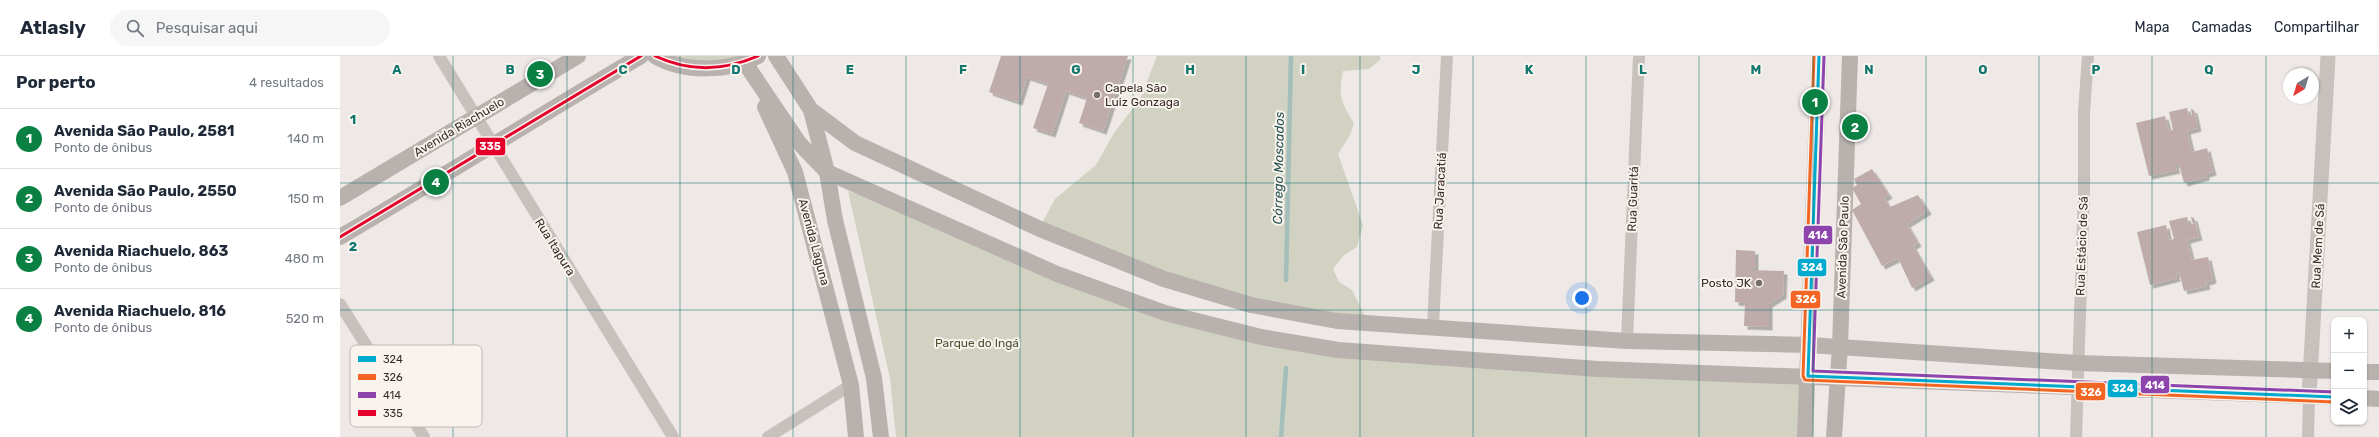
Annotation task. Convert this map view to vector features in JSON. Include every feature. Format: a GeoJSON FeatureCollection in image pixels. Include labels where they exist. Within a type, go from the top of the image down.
{"type":"FeatureCollection","features":[{"type":"Feature","properties":{"kind":"main road","name":"Avenida Riachuelo"},"geometry":{"type":"LineString","coordinates":[[340,198],[578,56]]}},
{"type":"Feature","properties":{"kind":"main road"},"geometry":{"type":"LineString","coordinates":[[340,238],[492,144],[641,56]]}},
{"type":"Feature","properties":{"kind":"main road"},"geometry":{"type":"LineString","coordinates":[[655,56],[683,66],[722,67],[748,58],[798,143],[827,172],[1057,274],[1165,313],[1261,338],[1338,350],[1452,360],[1598,369],[2331,397]]}},
{"type":"Feature","properties":{"kind":"main road"},"geometry":{"type":"LineString","coordinates":[[776,56],[810,110],[827,172],[835,220],[874,378],[881,437]]}},
{"type":"Feature","properties":{"kind":"main road"},"geometry":{"type":"LineString","coordinates":[[1805,437],[1819,56]]}},
{"type":"Feature","properties":{"kind":"main road","name":"Avenida São Paulo"},"geometry":{"type":"LineString","coordinates":[[1834,437],[1840,346],[1850,56]]}},
{"type":"Feature","properties":{"kind":"main road","name":"Avenida Laguna"},"geometry":{"type":"LineString","coordinates":[[748,58],[795,172],[851,385],[856,437]]}},
{"type":"Feature","properties":{"kind":"main road"},"geometry":{"type":"LineString","coordinates":[[810,110],[862,146],[1040,229],[1164,279],[1259,307],[1337,321],[1432,326],[1627,341],[1840,346],[2078,363],[2331,371]]}},
{"type":"Feature","properties":{"kind":"main road"},"geometry":{"type":"LineString","coordinates":[[2367,372],[2379,372]]}},
{"type":"Feature","properties":{"kind":"main road"},"geometry":{"type":"LineString","coordinates":[[2367,398],[2379,398]]}},
{"type":"Feature","properties":{"kind":"street","name":"Rua Itapura"},"geometry":{"type":"LineString","coordinates":[[439,56],[475,117],[673,437]]}},
{"type":"Feature","properties":{"kind":"street","name":"Rua Jaracatiá"},"geometry":{"type":"LineString","coordinates":[[1432,326],[1447,56]]}},
{"type":"Feature","properties":{"kind":"street","name":"Rua Guaritá"},"geometry":{"type":"LineString","coordinates":[[1627,341],[1639,56]]}},
{"type":"Feature","properties":{"kind":"street","name":"Rua Estácio de Sá"},"geometry":{"type":"LineString","coordinates":[[2076,437],[2084,192],[2084,112],[2088,56]]}},
{"type":"Feature","properties":{"kind":"street","name":"Rua Mem de Sá"},"geometry":{"type":"LineString","coordinates":[[2308,437],[2328,56]]}},
{"type":"Feature","properties":{"kind":"street"},"geometry":{"type":"LineString","coordinates":[[340,304],[366,345]]}},
{"type":"Feature","properties":{"kind":"street"},"geometry":{"type":"LineString","coordinates":[[768,437],[851,385]]}},
{"type":"Feature","properties":{"kind":"street"},"geometry":{"type":"LineString","coordinates":[[418,427],[424,437]]}},
{"type":"Feature","properties":{"kind":"green space"},"geometry":{"type":"Polygon","coordinates":[[[655,56],[740,56],[722,67],[655,56]]]}},
{"type":"Feature","properties":{"kind":"green space"},"geometry":{"type":"Polygon","coordinates":[[[1157,56],[1380,56],[1380,60],[1369,69],[1343,71],[1341,86],[1343,104],[1354,123],[1350,135],[1338,154],[1363,225],[1357,247],[1344,255],[1333,269],[1339,282],[1352,290],[1368,322],[1252,303],[1041,225],[1055,199],[1096,165],[1114,133],[1140,99],[1157,56]]]}},
{"type":"Feature","properties":{"kind":"green space","name":"Parque do Ingá"},"geometry":{"type":"Polygon","coordinates":[[[848,191],[893,206],[1057,276],[1259,339],[1803,381],[1801,437],[896,437],[890,378],[848,191]]]}},
{"type":"Feature","properties":{"kind":"building","name":"Capela São Luiz Gonzaga"},"geometry":{"type":"Polygon","coordinates":[[[1001,56],[1128,56],[1103,131],[1079,123],[1087,98],[1066,91],[1052,134],[1033,128],[1048,84],[1027,77],[1019,102],[989,92],[1001,56]]]}},
{"type":"Feature","properties":{"kind":"building"},"geometry":{"type":"Polygon","coordinates":[[[2187,108],[2189,116],[2192,115],[2191,109],[2194,110],[2198,128],[2187,131],[2192,152],[2207,148],[2213,172],[2206,174],[2206,177],[2184,183],[2179,164],[2175,165],[2177,170],[2149,176],[2136,123],[2165,116],[2169,131],[2173,130],[2169,112],[2187,108]]]}},
{"type":"Feature","properties":{"kind":"building"},"geometry":{"type":"Polygon","coordinates":[[[1872,169],[1889,195],[1884,198],[1890,207],[1918,195],[1928,211],[1907,224],[1918,243],[1913,246],[1931,277],[1912,288],[1898,258],[1882,266],[1852,210],[1861,204],[1852,188],[1857,185],[1854,179],[1872,169]]]}},
{"type":"Feature","properties":{"kind":"building"},"geometry":{"type":"Polygon","coordinates":[[[2187,217],[2189,224],[2193,224],[2191,217],[2194,218],[2199,237],[2187,240],[2192,260],[2208,257],[2213,280],[2206,282],[2207,286],[2184,291],[2179,272],[2176,273],[2177,278],[2150,285],[2137,232],[2166,225],[2169,240],[2174,239],[2169,221],[2187,217]]]}},
{"type":"Feature","properties":{"kind":"building","name":"Posto JK"},"geometry":{"type":"Polygon","coordinates":[[[1736,250],[1755,251],[1755,268],[1751,268],[1751,270],[1784,271],[1783,295],[1769,304],[1769,327],[1744,326],[1745,303],[1735,302],[1736,250]]]}},
{"type":"Feature","properties":{"kind":"waterway","name":"Córrego Moscados"},"geometry":{"type":"LineString","coordinates":[[1286,280],[1291,56]]}},
{"type":"Feature","properties":{"kind":"waterway","name":"Córrego Moscados"},"geometry":{"type":"LineString","coordinates":[[1281,437],[1286,368]]}},
{"type":"Feature","properties":{"kind":"transit line","name":"335"},"geometry":{"type":"LineString","coordinates":[[340,237],[641,56]]}},
{"type":"Feature","properties":{"kind":"transit line","name":"335"},"geometry":{"type":"LineString","coordinates":[[655,56],[681,65],[706,68],[732,65],[758,56]]}},
{"type":"Feature","properties":{"kind":"transit line","name":"326"},"geometry":{"type":"LineString","coordinates":[[1814,56],[1803,376],[1805,380],[2331,402]]}},
{"type":"Feature","properties":{"kind":"transit line","name":"324"},"geometry":{"type":"LineString","coordinates":[[1819,56],[1808,376],[2331,397]]}},
{"type":"Feature","properties":{"kind":"transit line","name":"414"},"geometry":{"type":"LineString","coordinates":[[1824,56],[1813,371],[2331,392]]}},
{"type":"Feature","properties":{"kind":"place","name":"Avenida Riachuelo, 863"},"geometry":{"type":"Point","coordinates":[540,74]}},
{"type":"Feature","properties":{"kind":"place","name":"Capela São Luiz Gonzaga"},"geometry":{"type":"Point","coordinates":[1097,95]}},
{"type":"Feature","properties":{"kind":"place","name":"Avenida São Paulo, 2581"},"geometry":{"type":"Point","coordinates":[1815,102]}},
{"type":"Feature","properties":{"kind":"place","name":"Avenida São Paulo, 2550"},"geometry":{"type":"Point","coordinates":[1855,127]}},
{"type":"Feature","properties":{"kind":"place","name":"Avenida Riachuelo, 816"},"geometry":{"type":"Point","coordinates":[436,182]}},
{"type":"Feature","properties":{"kind":"place","name":"Posto JK"},"geometry":{"type":"Point","coordinates":[1759,283]}}]}
